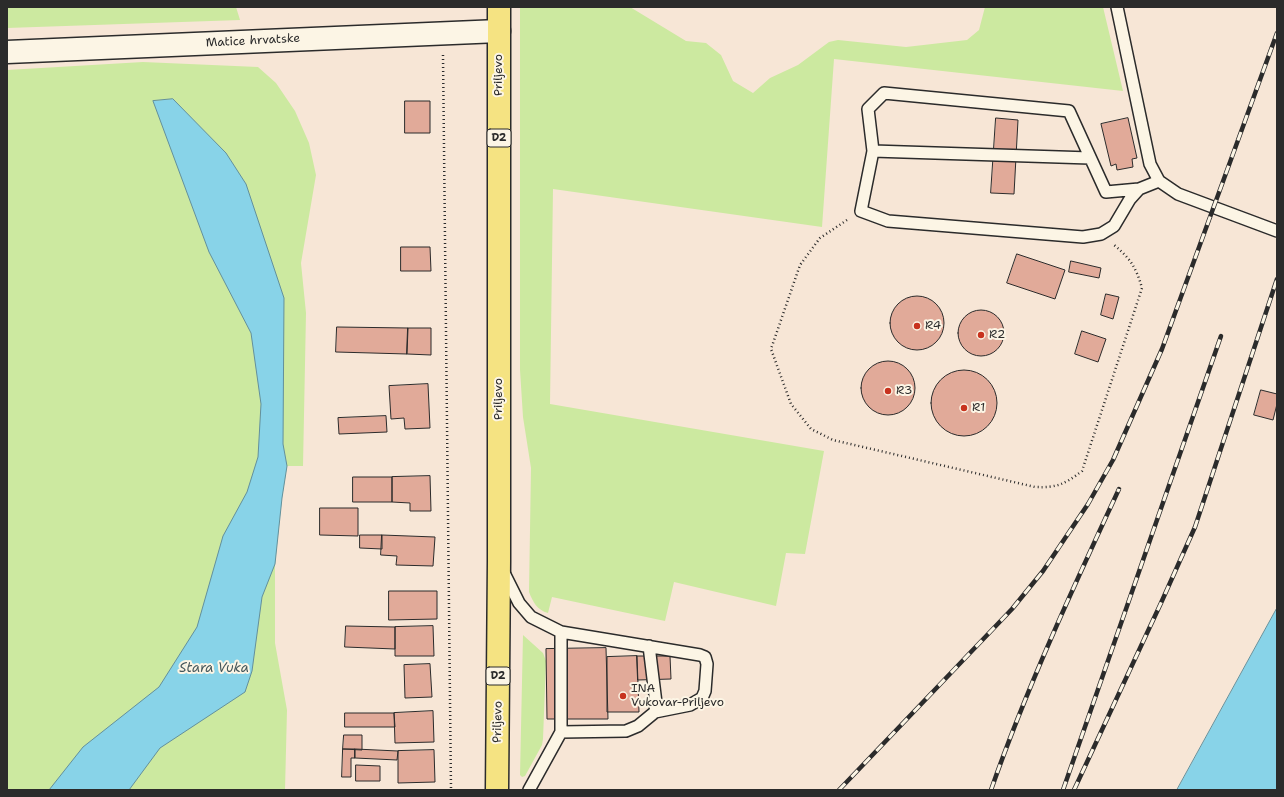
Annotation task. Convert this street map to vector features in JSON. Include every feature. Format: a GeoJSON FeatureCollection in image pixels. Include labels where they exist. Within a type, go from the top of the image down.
{"type":"FeatureCollection","features":[{"type":"Feature","properties":{"kind":"main road","name":"Priljevo"},"geometry":{"type":"LineString","coordinates":[[497,790],[499,561],[499,7]]}},
{"type":"Feature","properties":{"kind":"main road","name":"Matice hrvatske"},"geometry":{"type":"LineString","coordinates":[[7,52],[442,32],[499,31]]}},
{"type":"Feature","properties":{"kind":"lane"},"geometry":{"type":"LineString","coordinates":[[1117,7],[1150,164],[1159,181],[1178,194],[1277,231]]}},
{"type":"Feature","properties":{"kind":"lane"},"geometry":{"type":"LineString","coordinates":[[1139,189],[1130,200],[1114,226],[1101,234],[1083,237],[888,221],[861,211],[873,151],[868,109],[884,93],[1069,111],[1106,192],[1139,189],[1159,181]]}},
{"type":"Feature","properties":{"kind":"lane"},"geometry":{"type":"LineString","coordinates":[[873,151],[1090,158]]}},
{"type":"Feature","properties":{"kind":"lane"},"geometry":{"type":"LineString","coordinates":[[499,561],[519,603],[531,617],[561,632],[700,655],[705,658],[707,664],[705,691],[702,698],[690,705],[655,712],[638,726],[626,731],[561,732]]}},
{"type":"Feature","properties":{"kind":"lane"},"geometry":{"type":"LineString","coordinates":[[529,790],[561,732],[561,632]]}},
{"type":"Feature","properties":{"kind":"lane"},"geometry":{"type":"LineString","coordinates":[[649,646],[656,703],[655,712]]}},
{"type":"Feature","properties":{"kind":"path"},"geometry":{"type":"LineString","coordinates":[[442,32],[451,790]]}},
{"type":"Feature","properties":{"kind":"path"},"geometry":{"type":"LineString","coordinates":[[861,211],[820,238],[800,265],[771,349],[791,404],[811,428],[833,440],[1035,487],[1051,488],[1067,483],[1082,471],[1142,288],[1137,270],[1126,255],[1101,234]]}},
{"type":"Feature","properties":{"kind":"green space"},"geometry":{"type":"Polygon","coordinates":[[[7,7],[236,7],[240,20],[7,28],[7,7]]]}},
{"type":"Feature","properties":{"kind":"green space"},"geometry":{"type":"Polygon","coordinates":[[[520,7],[630,7],[686,41],[706,43],[721,55],[733,81],[753,93],[770,78],[798,65],[829,42],[838,40],[906,47],[967,40],[979,30],[985,7],[1103,7],[1123,91],[834,59],[822,227],[553,189],[550,404],[824,451],[805,554],[786,553],[776,606],[674,582],[665,621],[552,597],[548,613],[538,608],[529,592],[531,468],[523,417],[520,370],[520,7]]]}},
{"type":"Feature","properties":{"kind":"green space"},"geometry":{"type":"Polygon","coordinates":[[[143,62],[258,67],[276,83],[295,111],[309,143],[316,175],[301,263],[306,313],[303,466],[287,466],[275,564],[275,643],[287,710],[285,790],[7,790],[7,70],[143,62]]]}},
{"type":"Feature","properties":{"kind":"green space"},"geometry":{"type":"Polygon","coordinates":[[[523,635],[543,653],[546,661],[542,745],[525,776],[522,777],[520,775],[523,635]]]}},
{"type":"Feature","properties":{"kind":"water","name":"Stara Vuka"},"geometry":{"type":"Polygon","coordinates":[[[173,99],[226,153],[246,184],[284,298],[283,444],[287,466],[275,564],[262,597],[252,671],[245,692],[160,748],[129,790],[49,790],[83,747],[159,687],[197,627],[223,536],[247,492],[258,457],[261,404],[251,333],[209,252],[153,101],[173,99]]]}},
{"type":"Feature","properties":{"kind":"water"},"geometry":{"type":"Polygon","coordinates":[[[1277,608],[1277,790],[1177,790],[1277,608]]]}},
{"type":"Feature","properties":{"kind":"building"},"geometry":{"type":"Polygon","coordinates":[[[405,101],[430,101],[430,133],[405,133],[405,101]]]}},
{"type":"Feature","properties":{"kind":"building"},"geometry":{"type":"Polygon","coordinates":[[[996,118],[1018,120],[1014,194],[991,193],[996,118]]]}},
{"type":"Feature","properties":{"kind":"building"},"geometry":{"type":"Polygon","coordinates":[[[1128,118],[1137,158],[1132,159],[1133,167],[1117,170],[1116,164],[1111,166],[1101,124],[1128,118]]]}},
{"type":"Feature","properties":{"kind":"building"},"geometry":{"type":"Polygon","coordinates":[[[401,247],[430,247],[431,271],[401,271],[401,247]]]}},
{"type":"Feature","properties":{"kind":"building"},"geometry":{"type":"Polygon","coordinates":[[[1017,254],[1065,270],[1055,299],[1007,283],[1017,254]]]}},
{"type":"Feature","properties":{"kind":"building"},"geometry":{"type":"Polygon","coordinates":[[[1071,261],[1101,268],[1099,278],[1069,272],[1071,261]]]}},
{"type":"Feature","properties":{"kind":"building"},"geometry":{"type":"Polygon","coordinates":[[[1106,294],[1119,297],[1113,319],[1101,315],[1106,294]]]}},
{"type":"Feature","properties":{"kind":"building","name":"R4"},"geometry":{"type":"Polygon","coordinates":[[[912,296],[922,296],[932,300],[940,308],[944,318],[944,328],[940,338],[932,346],[922,350],[912,350],[902,346],[894,338],[890,328],[890,318],[894,308],[902,300],[912,296]]]}},
{"type":"Feature","properties":{"kind":"building","name":"R2"},"geometry":{"type":"Polygon","coordinates":[[[976,310],[986,310],[994,314],[1000,320],[1004,328],[1004,338],[1000,346],[994,352],[986,356],[976,356],[968,352],[962,346],[958,338],[958,328],[962,320],[968,314],[976,310]]]}},
{"type":"Feature","properties":{"kind":"building"},"geometry":{"type":"Polygon","coordinates":[[[337,327],[408,328],[407,354],[336,352],[337,327]]]}},
{"type":"Feature","properties":{"kind":"building"},"geometry":{"type":"Polygon","coordinates":[[[408,328],[431,328],[431,355],[407,354],[408,328]]]}},
{"type":"Feature","properties":{"kind":"building"},"geometry":{"type":"Polygon","coordinates":[[[1082,331],[1106,339],[1098,362],[1075,354],[1082,331]]]}},
{"type":"Feature","properties":{"kind":"building","name":"R3"},"geometry":{"type":"Polygon","coordinates":[[[883,361],[893,361],[903,365],[911,373],[915,383],[915,393],[911,403],[903,411],[893,415],[883,415],[873,411],[865,403],[861,393],[861,383],[865,373],[873,365],[883,361]]]}},
{"type":"Feature","properties":{"kind":"building","name":"R1"},"geometry":{"type":"Polygon","coordinates":[[[964,370],[977,373],[987,380],[994,390],[997,403],[994,416],[987,426],[977,433],[964,436],[951,433],[941,426],[934,416],[931,403],[934,390],[941,380],[951,373],[964,370]]]}},
{"type":"Feature","properties":{"kind":"building"},"geometry":{"type":"Polygon","coordinates":[[[428,384],[430,428],[405,429],[404,418],[391,419],[389,386],[428,384]]]}},
{"type":"Feature","properties":{"kind":"building"},"geometry":{"type":"Polygon","coordinates":[[[1261,390],[1277,394],[1277,404],[1273,420],[1254,415],[1261,390]]]}},
{"type":"Feature","properties":{"kind":"building"},"geometry":{"type":"Polygon","coordinates":[[[386,416],[387,432],[339,434],[338,418],[386,416]]]}},
{"type":"Feature","properties":{"kind":"building"},"geometry":{"type":"Polygon","coordinates":[[[430,476],[431,511],[410,511],[410,503],[392,502],[392,477],[430,476]]]}},
{"type":"Feature","properties":{"kind":"building"},"geometry":{"type":"Polygon","coordinates":[[[353,477],[392,477],[392,502],[353,502],[353,477]]]}},
{"type":"Feature","properties":{"kind":"building"},"geometry":{"type":"Polygon","coordinates":[[[320,508],[358,508],[358,536],[320,535],[320,508]]]}},
{"type":"Feature","properties":{"kind":"building"},"geometry":{"type":"Polygon","coordinates":[[[360,535],[382,535],[382,549],[360,548],[360,535]]]}},
{"type":"Feature","properties":{"kind":"building"},"geometry":{"type":"Polygon","coordinates":[[[382,535],[435,537],[433,566],[396,565],[397,556],[381,555],[382,535]]]}},
{"type":"Feature","properties":{"kind":"building"},"geometry":{"type":"Polygon","coordinates":[[[389,591],[437,591],[437,619],[389,620],[389,591]]]}},
{"type":"Feature","properties":{"kind":"building"},"geometry":{"type":"Polygon","coordinates":[[[346,626],[395,627],[395,649],[345,647],[346,626]]]}},
{"type":"Feature","properties":{"kind":"building"},"geometry":{"type":"Polygon","coordinates":[[[433,626],[434,656],[395,656],[395,627],[433,626]]]}},
{"type":"Feature","properties":{"kind":"building"},"geometry":{"type":"Polygon","coordinates":[[[606,648],[608,719],[547,719],[546,649],[606,648]]]}},
{"type":"Feature","properties":{"kind":"building","name":"INA Vukovar-Priljevo"},"geometry":{"type":"Polygon","coordinates":[[[637,656],[639,712],[607,712],[607,657],[637,656]]]}},
{"type":"Feature","properties":{"kind":"building"},"geometry":{"type":"Polygon","coordinates":[[[637,656],[670,656],[671,679],[638,680],[637,656]]]}},
{"type":"Feature","properties":{"kind":"building"},"geometry":{"type":"Polygon","coordinates":[[[430,664],[432,697],[405,698],[404,665],[430,664]]]}},
{"type":"Feature","properties":{"kind":"building"},"geometry":{"type":"Polygon","coordinates":[[[433,711],[434,742],[395,743],[394,713],[433,711]]]}},
{"type":"Feature","properties":{"kind":"building"},"geometry":{"type":"Polygon","coordinates":[[[345,713],[394,713],[395,727],[345,727],[345,713]]]}},
{"type":"Feature","properties":{"kind":"building"},"geometry":{"type":"Polygon","coordinates":[[[344,735],[362,735],[362,750],[343,749],[344,735]]]}},
{"type":"Feature","properties":{"kind":"building"},"geometry":{"type":"Polygon","coordinates":[[[343,749],[355,749],[355,758],[351,758],[351,777],[342,777],[343,749]]]}},
{"type":"Feature","properties":{"kind":"building"},"geometry":{"type":"Polygon","coordinates":[[[355,749],[398,751],[397,760],[355,758],[355,749]]]}},
{"type":"Feature","properties":{"kind":"building"},"geometry":{"type":"Polygon","coordinates":[[[434,750],[435,782],[398,783],[398,751],[434,750]]]}},
{"type":"Feature","properties":{"kind":"building"},"geometry":{"type":"Polygon","coordinates":[[[356,765],[380,766],[380,781],[356,781],[356,765]]]}},
{"type":"Feature","properties":{"kind":"railway"},"geometry":{"type":"LineString","coordinates":[[839,790],[1012,609],[1043,571],[1088,504],[1113,460],[1162,349],[1277,33]]}},
{"type":"Feature","properties":{"kind":"railway"},"geometry":{"type":"LineString","coordinates":[[1074,790],[1195,527],[1277,279]]}},
{"type":"Feature","properties":{"kind":"railway"},"geometry":{"type":"LineString","coordinates":[[1063,790],[1221,336]]}},
{"type":"Feature","properties":{"kind":"railway"},"geometry":{"type":"LineString","coordinates":[[991,790],[1035,676],[1119,489]]}},
{"type":"Feature","properties":{"kind":"place","name":"R4"},"geometry":{"type":"Point","coordinates":[917,326]}},
{"type":"Feature","properties":{"kind":"place","name":"R2"},"geometry":{"type":"Point","coordinates":[981,335]}},
{"type":"Feature","properties":{"kind":"place","name":"R3"},"geometry":{"type":"Point","coordinates":[888,391]}},
{"type":"Feature","properties":{"kind":"place","name":"R1"},"geometry":{"type":"Point","coordinates":[964,408]}},
{"type":"Feature","properties":{"kind":"place","name":"INA Vukovar-Priljevo"},"geometry":{"type":"Point","coordinates":[623,696]}}]}
